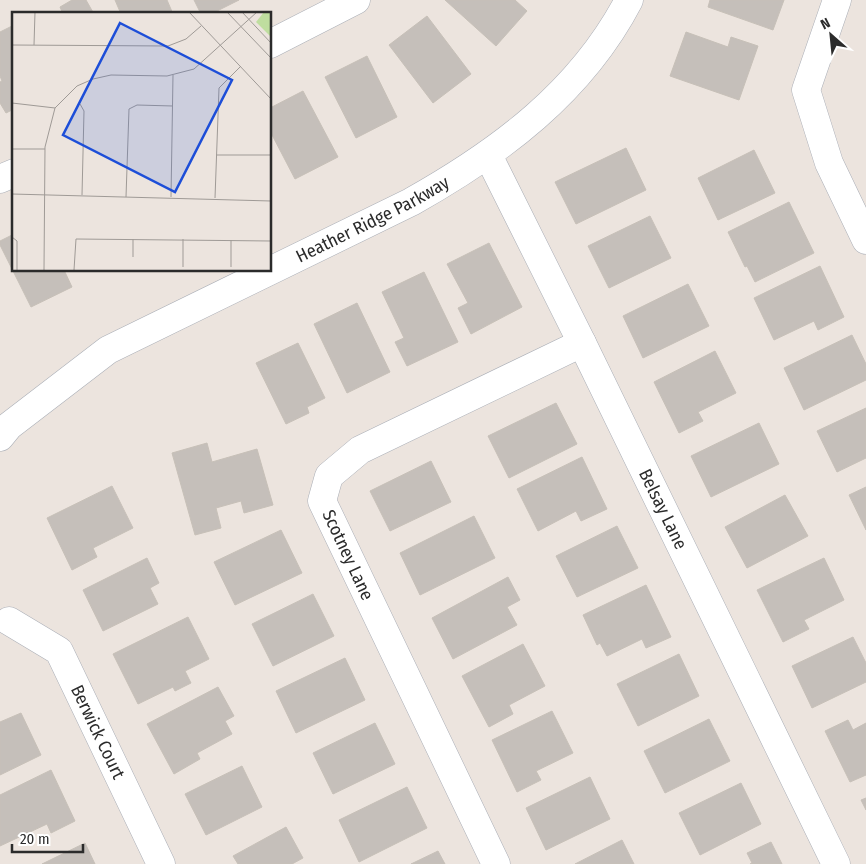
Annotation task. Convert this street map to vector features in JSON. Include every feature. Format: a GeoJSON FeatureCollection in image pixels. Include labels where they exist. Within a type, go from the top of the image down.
{"type":"FeatureCollection","features":[{"type":"Feature","properties":{"kind":"street"},"geometry":{"type":"LineString","coordinates":[[271,43],[356,0]]}},
{"type":"Feature","properties":{"kind":"street","name":"Heather Ridge Parkway"},"geometry":{"type":"LineString","coordinates":[[271,270],[411,202],[455,178],[488,155],[533,121],[564,90],[597,50],[619,19],[629,0]]}},
{"type":"Feature","properties":{"kind":"street"},"geometry":{"type":"LineString","coordinates":[[837,0],[806,90],[829,163],[866,240]]}},
{"type":"Feature","properties":{"kind":"street","name":"Belsay Lane"},"geometry":{"type":"LineString","coordinates":[[488,155],[582,343],[836,864]]}},
{"type":"Feature","properties":{"kind":"street"},"geometry":{"type":"LineString","coordinates":[[0,180],[12,174]]}},
{"type":"Feature","properties":{"kind":"street","name":"Heather Ridge Parkway"},"geometry":{"type":"LineString","coordinates":[[0,438],[9,426],[108,350],[270,271]]}},
{"type":"Feature","properties":{"kind":"street","name":"Scotney Lane"},"geometry":{"type":"LineString","coordinates":[[496,864],[322,501],[329,476],[360,450],[582,343]]}},
{"type":"Feature","properties":{"kind":"street","name":"Berwick Court"},"geometry":{"type":"LineString","coordinates":[[10,621],[59,651],[161,864]]}},
{"type":"Feature","properties":{"kind":"building"},"geometry":{"type":"Polygon","coordinates":[[[72,0],[86,0],[93,12],[62,12],[60,7],[72,0]]]}},
{"type":"Feature","properties":{"kind":"building"},"geometry":{"type":"Polygon","coordinates":[[[115,0],[167,0],[172,12],[120,12],[115,0]]]}},
{"type":"Feature","properties":{"kind":"building"},"geometry":{"type":"Polygon","coordinates":[[[194,0],[239,0],[215,12],[200,12],[194,0]]]}},
{"type":"Feature","properties":{"kind":"building"},"geometry":{"type":"Polygon","coordinates":[[[445,0],[515,0],[527,11],[496,46],[445,0]]]}},
{"type":"Feature","properties":{"kind":"building"},"geometry":{"type":"Polygon","coordinates":[[[710,0],[784,0],[773,30],[708,7],[710,0]]]}},
{"type":"Feature","properties":{"kind":"building"},"geometry":{"type":"Polygon","coordinates":[[[427,16],[471,74],[433,103],[389,45],[427,16]]]}},
{"type":"Feature","properties":{"kind":"building"},"geometry":{"type":"Polygon","coordinates":[[[12,26],[12,110],[6,113],[0,103],[0,82],[2,81],[0,76],[0,32],[12,26]]]}},
{"type":"Feature","properties":{"kind":"building"},"geometry":{"type":"Polygon","coordinates":[[[686,32],[728,47],[731,37],[758,46],[739,100],[670,76],[686,32]]]}},
{"type":"Feature","properties":{"kind":"building"},"geometry":{"type":"Polygon","coordinates":[[[367,56],[397,117],[356,138],[325,77],[367,56]]]}},
{"type":"Feature","properties":{"kind":"building"},"geometry":{"type":"Polygon","coordinates":[[[303,91],[338,157],[295,179],[271,133],[271,107],[303,91]]]}},
{"type":"Feature","properties":{"kind":"building"},"geometry":{"type":"Polygon","coordinates":[[[626,148],[646,190],[576,224],[555,182],[626,148]]]}},
{"type":"Feature","properties":{"kind":"building"},"geometry":{"type":"Polygon","coordinates":[[[754,150],[775,193],[718,220],[698,178],[754,150]]]}},
{"type":"Feature","properties":{"kind":"building"},"geometry":{"type":"Polygon","coordinates":[[[789,202],[814,253],[755,282],[747,266],[745,267],[728,232],[789,202]]]}},
{"type":"Feature","properties":{"kind":"building"},"geometry":{"type":"Polygon","coordinates":[[[650,216],[671,258],[609,288],[588,246],[650,216]]]}},
{"type":"Feature","properties":{"kind":"building"},"geometry":{"type":"Polygon","coordinates":[[[12,235],[12,269],[0,245],[0,241],[12,235]]]}},
{"type":"Feature","properties":{"kind":"building"},"geometry":{"type":"Polygon","coordinates":[[[489,243],[522,307],[471,334],[458,308],[468,303],[447,264],[489,243]]]}},
{"type":"Feature","properties":{"kind":"building"},"geometry":{"type":"Polygon","coordinates":[[[820,266],[844,317],[818,330],[814,321],[774,340],[754,298],[820,266]]]}},
{"type":"Feature","properties":{"kind":"building"},"geometry":{"type":"Polygon","coordinates":[[[13,271],[64,271],[72,287],[31,307],[13,271]]]}},
{"type":"Feature","properties":{"kind":"building"},"geometry":{"type":"Polygon","coordinates":[[[424,272],[458,342],[407,366],[395,342],[404,338],[382,292],[424,272]]]}},
{"type":"Feature","properties":{"kind":"building"},"geometry":{"type":"Polygon","coordinates":[[[688,284],[709,326],[643,358],[623,316],[688,284]]]}},
{"type":"Feature","properties":{"kind":"building"},"geometry":{"type":"Polygon","coordinates":[[[357,303],[390,372],[347,393],[314,324],[357,303]]]}},
{"type":"Feature","properties":{"kind":"building"},"geometry":{"type":"Polygon","coordinates":[[[852,335],[866,364],[866,380],[804,410],[784,368],[852,335]]]}},
{"type":"Feature","properties":{"kind":"building"},"geometry":{"type":"Polygon","coordinates":[[[298,343],[325,398],[307,407],[309,413],[286,424],[256,363],[298,343]]]}},
{"type":"Feature","properties":{"kind":"building"},"geometry":{"type":"Polygon","coordinates":[[[715,351],[736,393],[698,412],[703,421],[679,433],[654,382],[715,351]]]}},
{"type":"Feature","properties":{"kind":"building"},"geometry":{"type":"Polygon","coordinates":[[[556,403],[577,444],[509,478],[488,436],[556,403]]]}},
{"type":"Feature","properties":{"kind":"building"},"geometry":{"type":"Polygon","coordinates":[[[866,408],[866,458],[837,472],[817,431],[866,408]]]}},
{"type":"Feature","properties":{"kind":"building"},"geometry":{"type":"Polygon","coordinates":[[[759,423],[779,464],[711,497],[691,456],[759,423]]]}},
{"type":"Feature","properties":{"kind":"building"},"geometry":{"type":"Polygon","coordinates":[[[207,443],[212,462],[257,449],[273,505],[244,513],[241,501],[216,508],[221,528],[195,535],[172,453],[207,443]]]}},
{"type":"Feature","properties":{"kind":"building"},"geometry":{"type":"Polygon","coordinates":[[[582,457],[607,509],[581,521],[576,511],[538,531],[517,489],[582,457]]]}},
{"type":"Feature","properties":{"kind":"building"},"geometry":{"type":"Polygon","coordinates":[[[431,461],[451,502],[390,531],[370,491],[431,461]]]}},
{"type":"Feature","properties":{"kind":"building"},"geometry":{"type":"Polygon","coordinates":[[[112,486],[133,528],[93,548],[97,557],[72,570],[47,518],[112,486]]]}},
{"type":"Feature","properties":{"kind":"building"},"geometry":{"type":"Polygon","coordinates":[[[866,487],[866,530],[849,495],[866,487]]]}},
{"type":"Feature","properties":{"kind":"building"},"geometry":{"type":"Polygon","coordinates":[[[785,495],[808,536],[747,568],[725,527],[785,495]]]}},
{"type":"Feature","properties":{"kind":"building"},"geometry":{"type":"Polygon","coordinates":[[[474,516],[495,558],[420,595],[400,553],[474,516]]]}},
{"type":"Feature","properties":{"kind":"building"},"geometry":{"type":"Polygon","coordinates":[[[617,526],[638,568],[577,597],[556,556],[617,526]]]}},
{"type":"Feature","properties":{"kind":"building"},"geometry":{"type":"Polygon","coordinates":[[[281,530],[302,573],[235,605],[214,562],[281,530]]]}},
{"type":"Feature","properties":{"kind":"building"},"geometry":{"type":"Polygon","coordinates":[[[147,558],[159,583],[150,588],[158,604],[103,631],[83,590],[147,558]]]}},
{"type":"Feature","properties":{"kind":"building"},"geometry":{"type":"Polygon","coordinates":[[[824,558],[844,600],[804,620],[809,629],[783,642],[757,590],[824,558]]]}},
{"type":"Feature","properties":{"kind":"building"},"geometry":{"type":"Polygon","coordinates":[[[508,577],[520,600],[507,607],[517,625],[453,659],[432,618],[508,577]]]}},
{"type":"Feature","properties":{"kind":"building"},"geometry":{"type":"Polygon","coordinates":[[[646,585],[671,637],[646,648],[642,639],[607,656],[600,643],[597,645],[583,615],[646,585]]]}},
{"type":"Feature","properties":{"kind":"building"},"geometry":{"type":"Polygon","coordinates":[[[313,594],[334,636],[273,666],[252,624],[313,594]]]}},
{"type":"Feature","properties":{"kind":"building"},"geometry":{"type":"Polygon","coordinates":[[[188,617],[209,659],[185,671],[191,683],[175,691],[173,687],[138,704],[113,654],[188,617]]]}},
{"type":"Feature","properties":{"kind":"building"},"geometry":{"type":"Polygon","coordinates":[[[853,637],[866,663],[866,682],[812,708],[792,666],[853,637]]]}},
{"type":"Feature","properties":{"kind":"building"},"geometry":{"type":"Polygon","coordinates":[[[523,644],[545,686],[509,705],[513,714],[489,727],[462,676],[523,644]]]}},
{"type":"Feature","properties":{"kind":"building"},"geometry":{"type":"Polygon","coordinates":[[[679,654],[699,696],[638,726],[617,684],[679,654]]]}},
{"type":"Feature","properties":{"kind":"building"},"geometry":{"type":"Polygon","coordinates":[[[345,658],[365,700],[296,733],[276,691],[345,658]]]}},
{"type":"Feature","properties":{"kind":"building"},"geometry":{"type":"Polygon","coordinates":[[[218,687],[234,716],[225,721],[232,734],[197,753],[200,759],[174,774],[147,724],[218,687]]]}},
{"type":"Feature","properties":{"kind":"building"},"geometry":{"type":"Polygon","coordinates":[[[552,711],[573,753],[536,771],[541,780],[517,792],[492,740],[552,711]]]}},
{"type":"Feature","properties":{"kind":"building"},"geometry":{"type":"Polygon","coordinates":[[[21,713],[41,755],[0,775],[0,722],[21,713]]]}},
{"type":"Feature","properties":{"kind":"building"},"geometry":{"type":"Polygon","coordinates":[[[709,719],[730,761],[665,793],[644,751],[709,719]]]}},
{"type":"Feature","properties":{"kind":"building"},"geometry":{"type":"Polygon","coordinates":[[[848,720],[853,730],[866,723],[866,775],[850,782],[825,731],[848,720]]]}},
{"type":"Feature","properties":{"kind":"building"},"geometry":{"type":"Polygon","coordinates":[[[375,723],[395,764],[333,794],[313,753],[375,723]]]}},
{"type":"Feature","properties":{"kind":"building"},"geometry":{"type":"Polygon","coordinates":[[[242,766],[262,807],[206,835],[185,794],[242,766]]]}},
{"type":"Feature","properties":{"kind":"building"},"geometry":{"type":"Polygon","coordinates":[[[51,770],[75,821],[51,833],[47,824],[0,846],[0,795],[51,770]]]}},
{"type":"Feature","properties":{"kind":"building"},"geometry":{"type":"Polygon","coordinates":[[[590,777],[610,819],[546,850],[526,808],[590,777]]]}},
{"type":"Feature","properties":{"kind":"building"},"geometry":{"type":"Polygon","coordinates":[[[741,783],[761,824],[700,855],[679,813],[741,783]]]}},
{"type":"Feature","properties":{"kind":"building"},"geometry":{"type":"Polygon","coordinates":[[[407,787],[427,828],[359,862],[339,820],[407,787]]]}},
{"type":"Feature","properties":{"kind":"building"},"geometry":{"type":"Polygon","coordinates":[[[866,798],[866,810],[861,800],[866,798]]]}},
{"type":"Feature","properties":{"kind":"building"},"geometry":{"type":"Polygon","coordinates":[[[286,827],[303,858],[292,864],[238,864],[233,856],[286,827]]]}},
{"type":"Feature","properties":{"kind":"building"},"geometry":{"type":"Polygon","coordinates":[[[622,840],[634,864],[575,864],[622,840]]]}},
{"type":"Feature","properties":{"kind":"building"},"geometry":{"type":"Polygon","coordinates":[[[771,842],[782,864],[750,864],[752,863],[747,853],[771,842]]]}},
{"type":"Feature","properties":{"kind":"building"},"geometry":{"type":"Polygon","coordinates":[[[85,843],[95,864],[42,864],[85,843]]]}},
{"type":"Feature","properties":{"kind":"building"},"geometry":{"type":"Polygon","coordinates":[[[438,851],[445,864],[411,864],[438,851]]]}}]}
